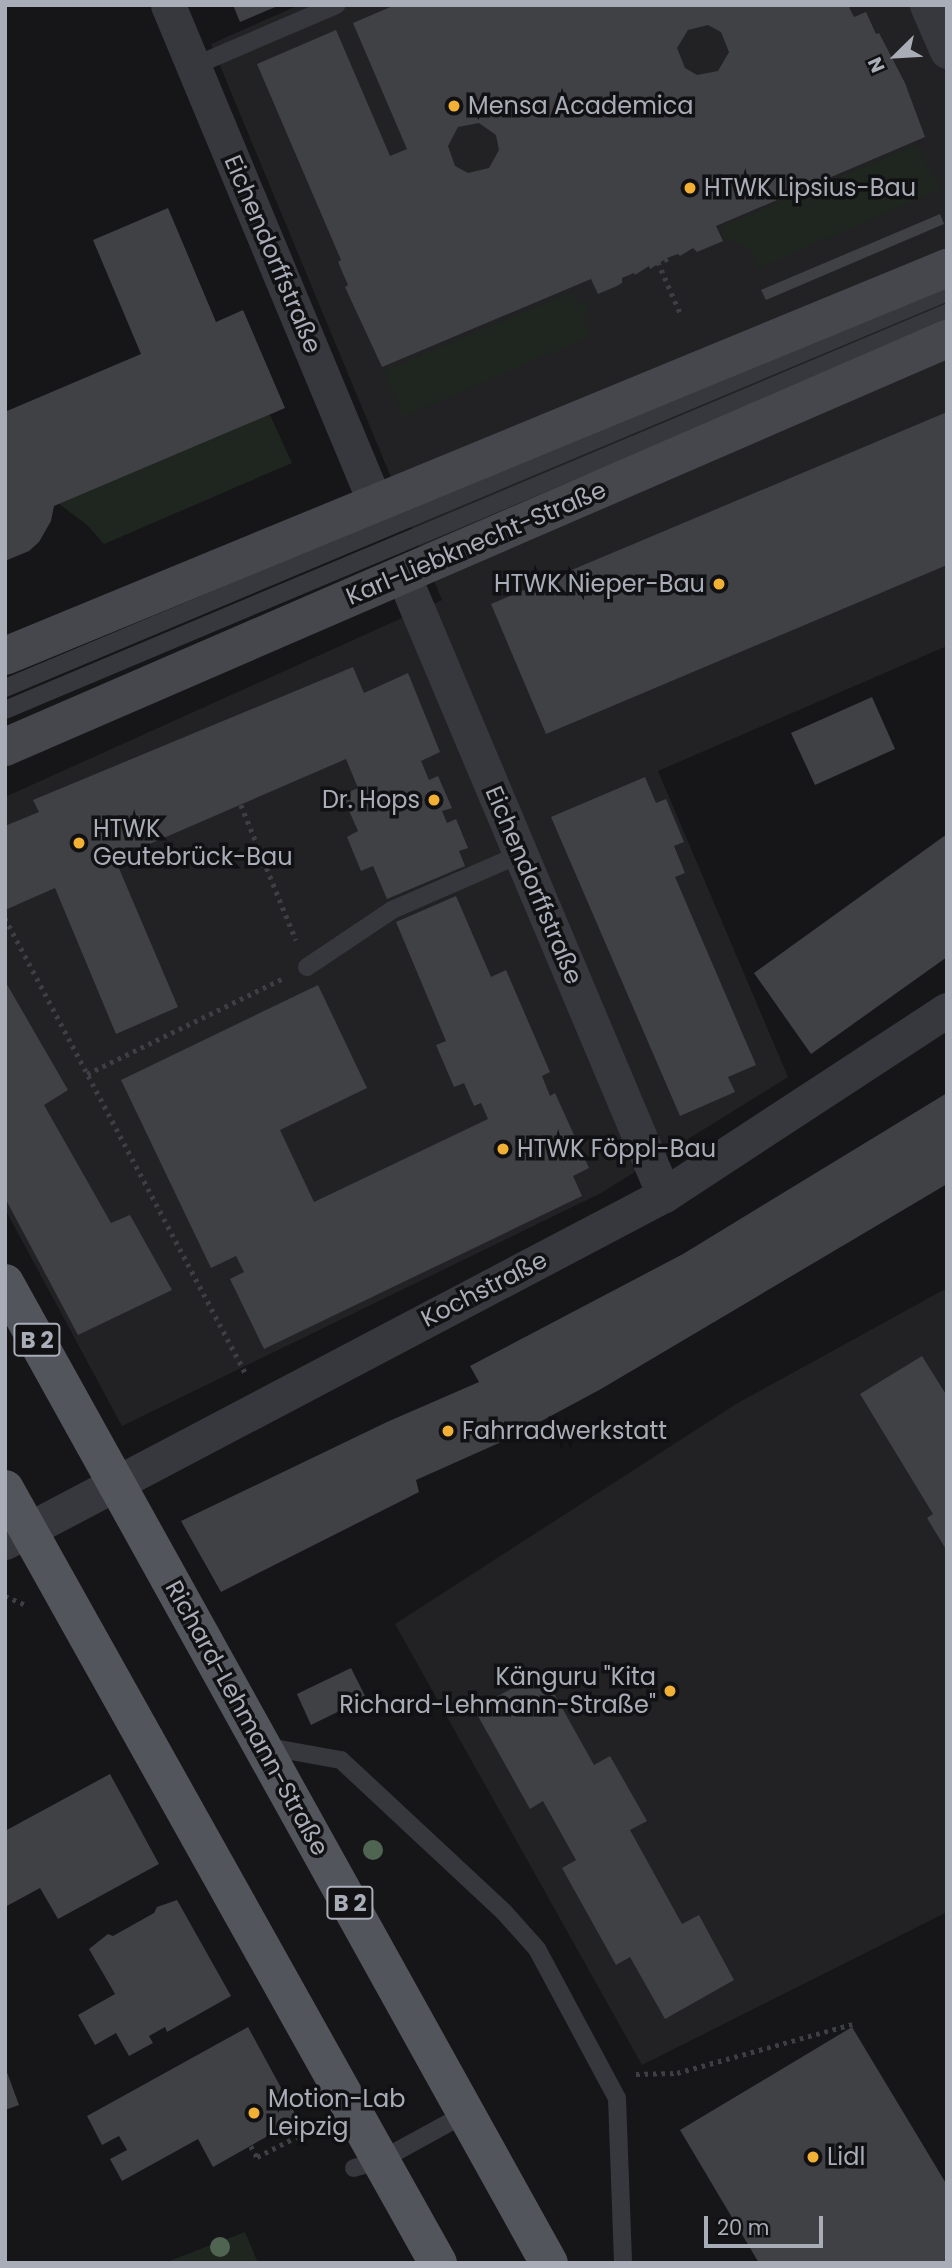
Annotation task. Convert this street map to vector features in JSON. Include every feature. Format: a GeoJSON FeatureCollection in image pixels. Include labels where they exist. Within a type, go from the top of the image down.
{"type":"FeatureCollection","features":[{"type":"Feature","properties":{"kind":"main road"},"geometry":{"type":"LineString","coordinates":[[5,656],[947,268]]}},
{"type":"Feature","properties":{"kind":"main road","name":"Karl-Liebknecht-Straße"},"geometry":{"type":"LineString","coordinates":[[5,747],[947,340]]}},
{"type":"Feature","properties":{"kind":"main road","name":"Richard-Lehmann-Straße"},"geometry":{"type":"LineString","coordinates":[[5,1283],[549,2263]]}},
{"type":"Feature","properties":{"kind":"main road"},"geometry":{"type":"LineString","coordinates":[[5,1489],[17,1536],[367,2164],[438,2263]]}},
{"type":"Feature","properties":{"kind":"street","name":"Eichendorffstraße"},"geometry":{"type":"LineString","coordinates":[[168,5],[376,505]]}},
{"type":"Feature","properties":{"kind":"street"},"geometry":{"type":"LineString","coordinates":[[927,5],[947,51]]}},
{"type":"Feature","properties":{"kind":"street","name":"Eichendorffstraße"},"geometry":{"type":"LineString","coordinates":[[403,575],[664,1195]]}},
{"type":"Feature","properties":{"kind":"street","name":"Kochstraße"},"geometry":{"type":"LineString","coordinates":[[17,1536],[116,1481],[664,1195],[947,1010]]}},
{"type":"Feature","properties":{"kind":"lane"},"geometry":{"type":"LineString","coordinates":[[194,66],[336,5]]}},
{"type":"Feature","properties":{"kind":"lane"},"geometry":{"type":"LineString","coordinates":[[5,688],[947,292]]}},
{"type":"Feature","properties":{"kind":"lane"},"geometry":{"type":"LineString","coordinates":[[5,710],[947,313]]}},
{"type":"Feature","properties":{"kind":"lane"},"geometry":{"type":"LineString","coordinates":[[307,967],[392,910],[521,855]]}},
{"type":"Feature","properties":{"kind":"lane"},"geometry":{"type":"LineString","coordinates":[[262,1746],[341,1760],[504,1912],[537,1949],[617,2098],[622,2263]]}},
{"type":"Feature","properties":{"kind":"lane"},"geometry":{"type":"LineString","coordinates":[[367,2164],[467,2113]]}},
{"type":"Feature","properties":{"kind":"path"},"geometry":{"type":"LineString","coordinates":[[658,262],[681,315]]}},
{"type":"Feature","properties":{"kind":"path"},"geometry":{"type":"LineString","coordinates":[[88,1074],[307,967],[241,804]]}},
{"type":"Feature","properties":{"kind":"path"},"geometry":{"type":"LineString","coordinates":[[5,918],[243,1367]]}},
{"type":"Feature","properties":{"kind":"path"},"geometry":{"type":"LineString","coordinates":[[604,2074],[677,2073],[852,2024]]}},
{"type":"Feature","properties":{"kind":"path"},"geometry":{"type":"LineString","coordinates":[[251,2146],[257,2157],[328,2122]]}},
{"type":"Feature","properties":{"kind":"shaded area"},"geometry":{"type":"Polygon","coordinates":[[[299,5],[947,5],[947,646],[658,771],[788,1077],[601,1193],[122,1426],[5,1209],[5,797],[442,600],[211,44],[299,5]]]}},
{"type":"Feature","properties":{"kind":"shaded area"},"geometry":{"type":"Polygon","coordinates":[[[916,145],[941,189],[757,269],[751,249],[725,239],[721,227],[916,145]]]}},
{"type":"Feature","properties":{"kind":"shaded area"},"geometry":{"type":"Polygon","coordinates":[[[572,292],[577,305],[590,299],[582,321],[590,336],[403,417],[384,371],[572,292]]]}},
{"type":"Feature","properties":{"kind":"shaded area"},"geometry":{"type":"Polygon","coordinates":[[[269,413],[292,463],[104,544],[87,525],[58,503],[269,413]]]}},
{"type":"Feature","properties":{"kind":"shaded area","name":"Känguru \"Kita Richard-Lehmann-Straße\""},"geometry":{"type":"Polygon","coordinates":[[[947,1288],[947,1912],[642,2065],[395,1624],[736,1404],[947,1288]]]}},
{"type":"Feature","properties":{"kind":"shaded area"},"geometry":{"type":"Polygon","coordinates":[[[245,2232],[258,2263],[164,2263],[245,2232]]]}},
{"type":"Feature","properties":{"kind":"building"},"geometry":{"type":"Polygon","coordinates":[[[233,5],[280,5],[240,22],[233,5]]]}},
{"type":"Feature","properties":{"kind":"building"},"geometry":{"type":"Polygon","coordinates":[[[395,5],[848,5],[854,17],[866,12],[876,34],[879,33],[905,83],[925,137],[716,226],[723,241],[697,252],[693,248],[680,256],[678,254],[667,258],[669,261],[665,263],[664,260],[650,269],[649,266],[635,275],[634,273],[622,278],[622,283],[617,286],[598,294],[591,279],[382,367],[345,287],[348,285],[338,262],[341,260],[257,64],[336,30],[390,156],[407,149],[353,23],[395,5]],[[708,25],[688,30],[677,48],[685,68],[697,75],[718,71],[729,52],[721,32],[708,25]],[[479,123],[458,127],[448,146],[455,166],[468,173],[489,168],[499,150],[496,135],[479,123]]]}},
{"type":"Feature","properties":{"kind":"building"},"geometry":{"type":"Polygon","coordinates":[[[168,208],[216,322],[243,310],[285,408],[54,506],[51,521],[39,542],[29,551],[5,561],[5,414],[141,354],[93,240],[168,208]]]}},
{"type":"Feature","properties":{"kind":"building"},"geometry":{"type":"Polygon","coordinates":[[[940,214],[944,224],[766,300],[761,290],[940,214]]]}},
{"type":"Feature","properties":{"kind":"building","name":"HTWK Nieper-Bau"},"geometry":{"type":"Polygon","coordinates":[[[947,412],[947,565],[546,734],[491,604],[947,412]]]}},
{"type":"Feature","properties":{"kind":"building","name":"HTWK Geutebrück-Bau"},"geometry":{"type":"Polygon","coordinates":[[[353,667],[364,693],[408,673],[440,752],[421,761],[429,780],[438,776],[452,808],[442,811],[447,823],[456,819],[468,848],[459,851],[465,866],[387,899],[373,866],[361,871],[347,837],[358,831],[342,795],[358,788],[346,759],[115,859],[178,1007],[116,1034],[55,888],[5,910],[5,826],[39,812],[33,800],[353,667]]]}},
{"type":"Feature","properties":{"kind":"building"},"geometry":{"type":"Polygon","coordinates":[[[872,697],[895,749],[815,785],[791,733],[872,697]]]}},
{"type":"Feature","properties":{"kind":"building"},"geometry":{"type":"Polygon","coordinates":[[[645,777],[656,803],[666,799],[684,842],[674,846],[685,873],[675,877],[756,1065],[728,1077],[735,1092],[680,1116],[551,817],[645,777]]]}},
{"type":"Feature","properties":{"kind":"building"},"geometry":{"type":"Polygon","coordinates":[[[947,834],[947,957],[811,1054],[754,973],[947,834]]]}},
{"type":"Feature","properties":{"kind":"building","name":"HTWK Föppl-Bau"},"geometry":{"type":"Polygon","coordinates":[[[456,896],[491,977],[506,970],[550,1072],[542,1076],[550,1096],[555,1093],[589,1168],[573,1176],[582,1196],[264,1349],[230,1279],[244,1272],[236,1256],[211,1268],[121,1080],[318,985],[367,1088],[280,1130],[314,1202],[488,1119],[481,1103],[474,1106],[464,1083],[454,1087],[436,1045],[446,1041],[396,922],[456,896]]]}},
{"type":"Feature","properties":{"kind":"building"},"geometry":{"type":"Polygon","coordinates":[[[5,981],[68,1090],[44,1105],[111,1223],[130,1215],[172,1290],[78,1335],[5,1198],[5,981]]]}},
{"type":"Feature","properties":{"kind":"building"},"geometry":{"type":"Polygon","coordinates":[[[947,1093],[947,1184],[601,1389],[508,1439],[416,1480],[419,1492],[221,1592],[181,1521],[387,1422],[479,1382],[470,1366],[683,1254],[947,1093]]]}},
{"type":"Feature","properties":{"kind":"building"},"geometry":{"type":"Polygon","coordinates":[[[922,1356],[947,1396],[947,1551],[927,1518],[933,1514],[860,1394],[922,1356]]]}},
{"type":"Feature","properties":{"kind":"building"},"geometry":{"type":"Polygon","coordinates":[[[351,1668],[366,1698],[311,1725],[297,1694],[351,1668]]]}},
{"type":"Feature","properties":{"kind":"building"},"geometry":{"type":"Polygon","coordinates":[[[542,1672],[594,1765],[610,1756],[647,1821],[630,1830],[682,1924],[699,1915],[734,1980],[665,2019],[630,1957],[616,1965],[562,1868],[576,1860],[543,1801],[530,1809],[474,1709],[542,1672]]]}},
{"type":"Feature","properties":{"kind":"building"},"geometry":{"type":"Polygon","coordinates":[[[110,1774],[159,1864],[58,1919],[40,1888],[5,1907],[5,1831],[110,1774]]]}},
{"type":"Feature","properties":{"kind":"building"},"geometry":{"type":"Polygon","coordinates":[[[177,1900],[231,1996],[167,2032],[165,2027],[149,2036],[153,2043],[129,2056],[116,2033],[95,2045],[78,2015],[115,1994],[89,1949],[108,1934],[113,1936],[154,1913],[157,1907],[177,1900]]]}},
{"type":"Feature","properties":{"kind":"building"},"geometry":{"type":"Polygon","coordinates":[[[248,2027],[298,2119],[213,2167],[198,2139],[122,2181],[110,2159],[127,2150],[119,2136],[102,2145],[87,2116],[248,2027]]]}},
{"type":"Feature","properties":{"kind":"building","name":"Lidl"},"geometry":{"type":"Polygon","coordinates":[[[852,2027],[947,2185],[947,2263],[759,2263],[680,2130],[852,2027]]]}},
{"type":"Feature","properties":{"kind":"building"},"geometry":{"type":"Polygon","coordinates":[[[5,2067],[19,2105],[5,2110],[5,2067]]]}},
{"type":"Feature","properties":{"kind":"place","name":"Mensa Academica"},"geometry":{"type":"Point","coordinates":[454,106]}},
{"type":"Feature","properties":{"kind":"place","name":"HTWK Lipsius-Bau"},"geometry":{"type":"Point","coordinates":[690,188]}},
{"type":"Feature","properties":{"kind":"place","name":"HTWK Nieper-Bau"},"geometry":{"type":"Point","coordinates":[719,584]}},
{"type":"Feature","properties":{"kind":"place","name":"Dr. Hops"},"geometry":{"type":"Point","coordinates":[434,800]}},
{"type":"Feature","properties":{"kind":"place","name":"HTWK Geutebrück-Bau"},"geometry":{"type":"Point","coordinates":[79,843]}},
{"type":"Feature","properties":{"kind":"place","name":"HTWK Föppl-Bau"},"geometry":{"type":"Point","coordinates":[503,1149]}},
{"type":"Feature","properties":{"kind":"place","name":"Fahrradwerkstatt"},"geometry":{"type":"Point","coordinates":[448,1431]}},
{"type":"Feature","properties":{"kind":"place","name":"Känguru \"Kita Richard-Lehmann-Straße\""},"geometry":{"type":"Point","coordinates":[670,1691]}},
{"type":"Feature","properties":{"kind":"place","name":"Motion-Lab Leipzig"},"geometry":{"type":"Point","coordinates":[254,2113]}},
{"type":"Feature","properties":{"kind":"place","name":"Lidl"},"geometry":{"type":"Point","coordinates":[813,2157]}}]}
